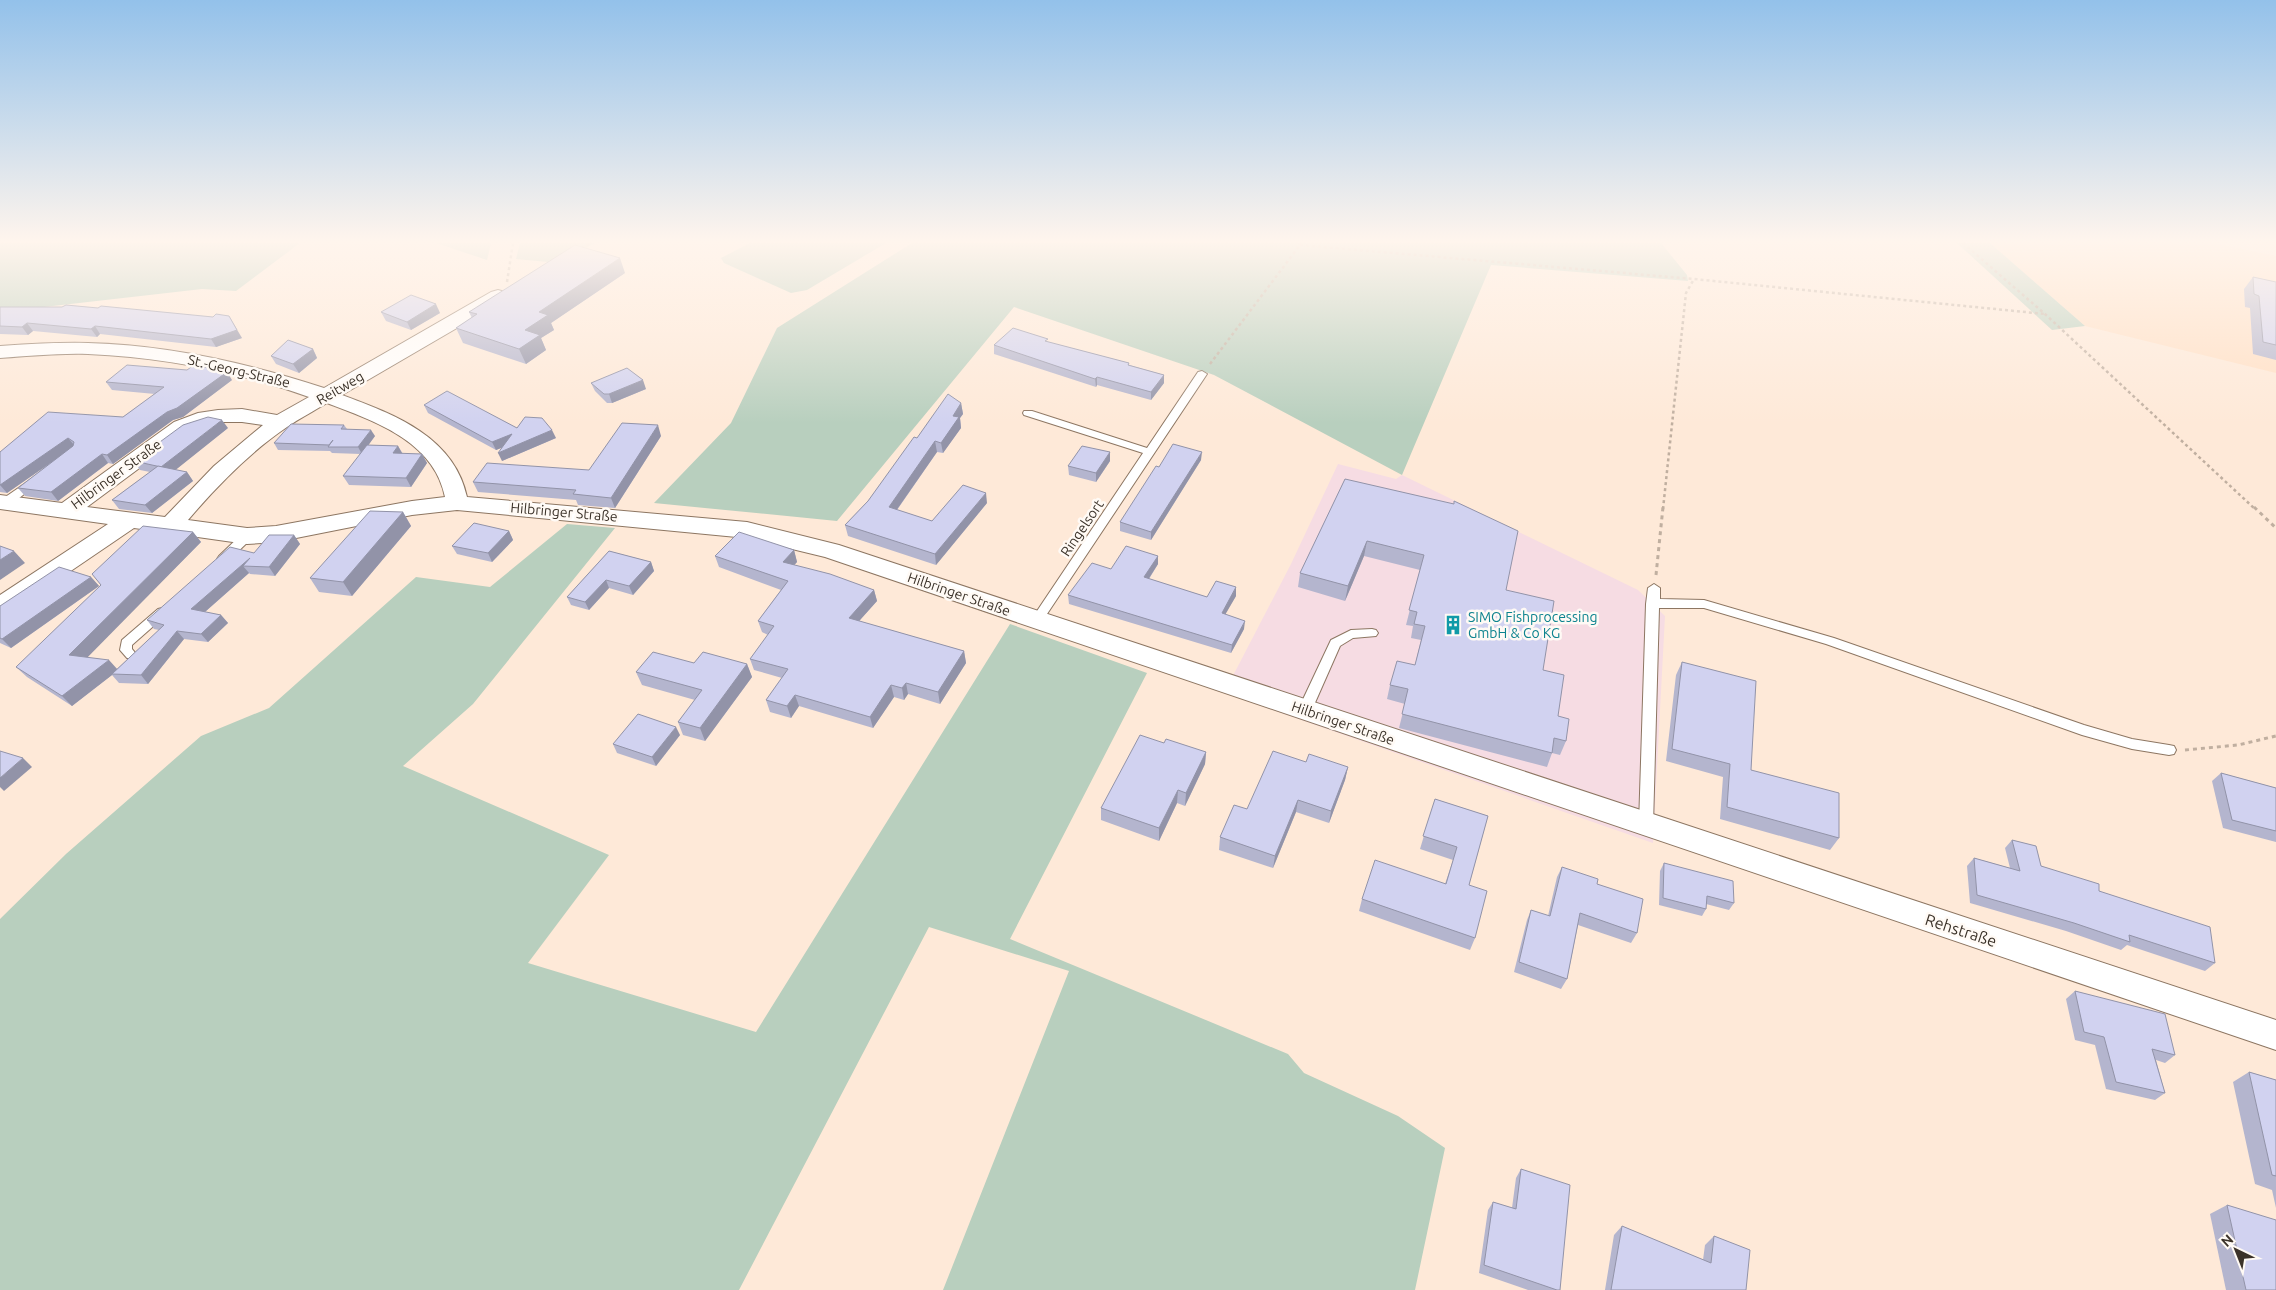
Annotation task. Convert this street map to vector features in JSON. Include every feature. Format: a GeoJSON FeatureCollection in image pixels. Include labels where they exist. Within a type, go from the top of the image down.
{"type":"FeatureCollection","features":[{"type":"Feature","properties":{"kind":"street","name":"Reitweg"},"geometry":{"type":"LineString","coordinates":[[170,526],[226,465],[280,422],[485,303]]}},
{"type":"Feature","properties":{"kind":"street","name":"St.-Georg-Straße"},"geometry":{"type":"LineString","coordinates":[[0,352],[96,349],[187,359],[271,376],[327,395],[378,416],[422,441],[451,476],[456,490],[457,503]]}},
{"type":"Feature","properties":{"kind":"street","name":"Hilbringer Straße"},"geometry":{"type":"LineString","coordinates":[[65,512],[181,426],[196,419],[231,414],[253,416],[280,422]]}},
{"type":"Feature","properties":{"kind":"street","name":"Hilbringer Straße"},"geometry":{"type":"LineString","coordinates":[[2,502],[248,536],[276,534],[412,508],[457,503],[748,530],[831,551],[1646,825]]}},
{"type":"Feature","properties":{"kind":"street"},"geometry":{"type":"LineString","coordinates":[[0,607],[130,521]]}},
{"type":"Feature","properties":{"kind":"street","name":"Rehstraße"},"geometry":{"type":"LineString","coordinates":[[1646,825],[2276,1035]]}},
{"type":"Feature","properties":{"kind":"lane","name":"Ringelsort"},"geometry":{"type":"LineString","coordinates":[[1038,620],[1202,374]]}},
{"type":"Feature","properties":{"kind":"lane"},"geometry":{"type":"LineString","coordinates":[[1028,413],[1150,452]]}},
{"type":"Feature","properties":{"kind":"lane"},"geometry":{"type":"LineString","coordinates":[[2,502],[43,474]]}},
{"type":"Feature","properties":{"kind":"lane"},"geometry":{"type":"LineString","coordinates":[[214,568],[248,536]]}},
{"type":"Feature","properties":{"kind":"lane"},"geometry":{"type":"LineString","coordinates":[[1646,825],[1654,588]]}},
{"type":"Feature","properties":{"kind":"lane"},"geometry":{"type":"LineString","coordinates":[[1652,604],[1672,602],[1704,604],[1830,641],[2082,730],[2132,744],[2169,750]]}},
{"type":"Feature","properties":{"kind":"lane"},"geometry":{"type":"LineString","coordinates":[[131,656],[126,650],[126,643],[170,605]]}},
{"type":"Feature","properties":{"kind":"lane"},"geometry":{"type":"LineString","coordinates":[[1305,710],[1335,643],[1351,634],[1372,634]]}},
{"type":"Feature","properties":{"kind":"path"},"geometry":{"type":"LineString","coordinates":[[1202,374],[1255,303]]}},
{"type":"Feature","properties":{"kind":"path"},"geometry":{"type":"LineString","coordinates":[[1654,588],[1685,303]]}},
{"type":"Feature","properties":{"kind":"path"},"geometry":{"type":"LineString","coordinates":[[1937,303],[2045,314]]}},
{"type":"Feature","properties":{"kind":"path"},"geometry":{"type":"LineString","coordinates":[[2033,303],[2276,528]]}},
{"type":"Feature","properties":{"kind":"path"},"geometry":{"type":"LineString","coordinates":[[2169,750],[2238,745],[2276,736]]}},
{"type":"Feature","properties":{"kind":"shaded area"},"geometry":{"type":"Polygon","coordinates":[[[2059,303],[2276,303],[2276,373],[2085,326],[2059,303]]]}},
{"type":"Feature","properties":{"kind":"shaded area"},"geometry":{"type":"Polygon","coordinates":[[[1338,464],[1396,479],[1402,475],[1638,590],[1665,616],[1653,843],[1224,693],[1291,564],[1338,464]]]}},
{"type":"Feature","properties":{"kind":"green space"},"geometry":{"type":"Polygon","coordinates":[[[0,303],[77,303],[0,312],[0,303]]]}},
{"type":"Feature","properties":{"kind":"green space"},"geometry":{"type":"Polygon","coordinates":[[[816,303],[1475,303],[1402,475],[1214,375],[1014,307],[837,521],[654,503],[731,423],[777,328],[816,303]]]}},
{"type":"Feature","properties":{"kind":"green space"},"geometry":{"type":"Polygon","coordinates":[[[2023,303],[2059,303],[2085,326],[2052,330],[2023,303]]]}},
{"type":"Feature","properties":{"kind":"green space"},"geometry":{"type":"Polygon","coordinates":[[[567,524],[615,528],[473,704],[403,766],[609,855],[528,963],[756,1032],[1010,624],[1147,673],[1010,939],[1288,1054],[1304,1073],[1398,1116],[1445,1148],[1415,1290],[943,1290],[1069,971],[929,927],[739,1290],[0,1290],[0,919],[66,854],[201,736],[269,708],[416,577],[490,587],[567,524]]]}},
{"type":"Feature","properties":{"kind":"building"},"geometry":{"type":"Polygon","coordinates":[[[397,303],[436,304],[407,322],[381,312],[397,303]]]}},
{"type":"Feature","properties":{"kind":"building"},"geometry":{"type":"Polygon","coordinates":[[[483,303],[552,303],[539,312],[548,315],[525,330],[540,335],[519,349],[456,328],[477,314],[469,312],[483,303]]]}},
{"type":"Feature","properties":{"kind":"building"},"geometry":{"type":"Polygon","coordinates":[[[2260,303],[2276,303],[2276,345],[2263,342],[2260,303]]]}},
{"type":"Feature","properties":{"kind":"building"},"geometry":{"type":"Polygon","coordinates":[[[66,305],[98,308],[101,306],[213,317],[216,314],[229,316],[237,330],[211,339],[95,326],[91,329],[27,323],[22,327],[0,326],[0,307],[62,307],[66,305]]]}},
{"type":"Feature","properties":{"kind":"building"},"geometry":{"type":"Polygon","coordinates":[[[1013,328],[1048,339],[1045,341],[1129,363],[1128,365],[1164,375],[1151,392],[1097,377],[1095,379],[994,345],[1013,328]]]}},
{"type":"Feature","properties":{"kind":"building"},"geometry":{"type":"Polygon","coordinates":[[[288,340],[313,349],[293,364],[271,356],[288,340]]]}},
{"type":"Feature","properties":{"kind":"building"},"geometry":{"type":"Polygon","coordinates":[[[127,365],[187,370],[194,365],[227,372],[107,455],[102,454],[51,492],[18,488],[73,446],[74,442],[68,438],[0,485],[0,452],[48,412],[123,417],[164,387],[106,382],[127,365]]]}},
{"type":"Feature","properties":{"kind":"building"},"geometry":{"type":"Polygon","coordinates":[[[627,368],[643,380],[609,394],[604,394],[591,383],[627,368]]]}},
{"type":"Feature","properties":{"kind":"building"},"geometry":{"type":"Polygon","coordinates":[[[447,391],[517,428],[525,417],[542,418],[552,430],[498,453],[512,434],[492,442],[424,405],[447,391]]]}},
{"type":"Feature","properties":{"kind":"building"},"geometry":{"type":"Polygon","coordinates":[[[948,394],[961,403],[953,416],[959,417],[941,443],[935,441],[889,507],[932,521],[963,485],[986,493],[935,554],[845,525],[868,501],[914,437],[917,438],[948,394]]]}},
{"type":"Feature","properties":{"kind":"building"},"geometry":{"type":"Polygon","coordinates":[[[208,417],[222,420],[161,467],[134,461],[183,425],[208,417]]]}},
{"type":"Feature","properties":{"kind":"building"},"geometry":{"type":"Polygon","coordinates":[[[622,423],[658,425],[611,498],[573,494],[576,490],[473,482],[487,463],[589,470],[622,423]]]}},
{"type":"Feature","properties":{"kind":"building"},"geometry":{"type":"Polygon","coordinates":[[[291,424],[344,425],[341,429],[371,430],[358,447],[328,447],[333,440],[329,445],[274,443],[291,424]]]}},
{"type":"Feature","properties":{"kind":"building"},"geometry":{"type":"Polygon","coordinates":[[[1173,444],[1202,452],[1151,532],[1120,522],[1156,466],[1159,467],[1173,444]]]}},
{"type":"Feature","properties":{"kind":"building"},"geometry":{"type":"Polygon","coordinates":[[[367,445],[398,446],[393,453],[422,454],[406,478],[343,476],[367,445]]]}},
{"type":"Feature","properties":{"kind":"building"},"geometry":{"type":"Polygon","coordinates":[[[1082,446],[1110,452],[1096,473],[1068,466],[1082,446]]]}},
{"type":"Feature","properties":{"kind":"building"},"geometry":{"type":"Polygon","coordinates":[[[158,466],[187,472],[145,505],[112,500],[158,466]]]}},
{"type":"Feature","properties":{"kind":"building"},"geometry":{"type":"Polygon","coordinates":[[[1345,479],[1454,504],[1454,501],[1518,531],[1506,590],[1554,601],[1543,670],[1564,675],[1558,716],[1569,719],[1566,741],[1554,738],[1552,753],[1402,714],[1408,689],[1390,685],[1397,661],[1415,665],[1425,626],[1414,624],[1417,612],[1409,610],[1424,555],[1367,541],[1348,586],[1300,573],[1345,479]]]}},
{"type":"Feature","properties":{"kind":"building"},"geometry":{"type":"Polygon","coordinates":[[[370,511],[403,512],[343,582],[310,578],[370,511]]]}},
{"type":"Feature","properties":{"kind":"building"},"geometry":{"type":"Polygon","coordinates":[[[474,523],[509,531],[488,553],[452,546],[474,523]]]}},
{"type":"Feature","properties":{"kind":"building"},"geometry":{"type":"Polygon","coordinates":[[[143,526],[193,532],[69,655],[109,660],[62,696],[16,667],[101,585],[92,574],[143,526]]]}},
{"type":"Feature","properties":{"kind":"building"},"geometry":{"type":"Polygon","coordinates":[[[739,532],[794,550],[783,562],[830,574],[874,590],[849,618],[964,651],[938,692],[906,683],[902,688],[891,685],[870,717],[795,695],[787,706],[766,700],[788,669],[750,659],[774,626],[758,621],[788,581],[715,556],[739,532]]]}},
{"type":"Feature","properties":{"kind":"building"},"geometry":{"type":"Polygon","coordinates":[[[269,535],[294,535],[269,567],[243,566],[250,558],[191,609],[221,615],[201,634],[177,631],[141,675],[112,674],[164,625],[147,620],[230,547],[254,553],[269,535]]]}},
{"type":"Feature","properties":{"kind":"building"},"geometry":{"type":"Polygon","coordinates":[[[0,546],[14,551],[0,560],[0,546]]]}},
{"type":"Feature","properties":{"kind":"building"},"geometry":{"type":"Polygon","coordinates":[[[1126,546],[1158,556],[1144,577],[1207,597],[1216,581],[1236,587],[1222,613],[1245,621],[1232,645],[1068,595],[1092,563],[1111,569],[1126,546]]]}},
{"type":"Feature","properties":{"kind":"building"},"geometry":{"type":"Polygon","coordinates":[[[609,551],[651,562],[629,586],[606,580],[585,602],[567,597],[609,551]]]}},
{"type":"Feature","properties":{"kind":"building"},"geometry":{"type":"Polygon","coordinates":[[[59,567],[91,577],[2,639],[0,638],[0,606],[59,567]]]}},
{"type":"Feature","properties":{"kind":"building"},"geometry":{"type":"Polygon","coordinates":[[[653,652],[694,663],[703,652],[747,664],[700,728],[678,722],[702,690],[636,672],[653,652]]]}},
{"type":"Feature","properties":{"kind":"building"},"geometry":{"type":"Polygon","coordinates":[[[1682,662],[1756,681],[1751,770],[1839,793],[1839,838],[1727,807],[1730,764],[1672,749],[1682,662]]]}},
{"type":"Feature","properties":{"kind":"building"},"geometry":{"type":"Polygon","coordinates":[[[638,714],[676,727],[652,757],[613,744],[638,714]]]}},
{"type":"Feature","properties":{"kind":"building"},"geometry":{"type":"Polygon","coordinates":[[[1140,735],[1164,743],[1166,739],[1206,752],[1186,793],[1178,790],[1159,828],[1101,808],[1140,735]]]}},
{"type":"Feature","properties":{"kind":"building"},"geometry":{"type":"Polygon","coordinates":[[[0,751],[23,758],[0,778],[0,751]]]}},
{"type":"Feature","properties":{"kind":"building"},"geometry":{"type":"Polygon","coordinates":[[[1273,751],[1306,762],[1309,754],[1348,767],[1331,811],[1298,800],[1275,856],[1220,837],[1234,805],[1247,809],[1273,751]]]}},
{"type":"Feature","properties":{"kind":"building"},"geometry":{"type":"Polygon","coordinates":[[[2221,773],[2276,788],[2276,831],[2232,820],[2221,773]]]}},
{"type":"Feature","properties":{"kind":"building"},"geometry":{"type":"Polygon","coordinates":[[[1435,799],[1488,816],[1469,885],[1487,891],[1475,938],[1362,899],[1375,860],[1446,884],[1457,847],[1423,836],[1435,799]]]}},
{"type":"Feature","properties":{"kind":"building"},"geometry":{"type":"Polygon","coordinates":[[[2012,840],[2036,846],[2041,866],[2099,884],[2099,891],[2210,927],[2215,963],[2129,935],[2130,942],[2074,923],[1977,895],[1974,858],[2020,871],[2012,840]]]}},
{"type":"Feature","properties":{"kind":"building"},"geometry":{"type":"Polygon","coordinates":[[[1664,863],[1733,881],[1734,903],[1707,896],[1706,909],[1663,898],[1664,863]]]}},
{"type":"Feature","properties":{"kind":"building"},"geometry":{"type":"Polygon","coordinates":[[[1562,867],[1598,879],[1597,884],[1643,899],[1637,933],[1580,913],[1567,979],[1519,962],[1531,910],[1550,916],[1562,867]]]}},
{"type":"Feature","properties":{"kind":"building"},"geometry":{"type":"Polygon","coordinates":[[[2075,991],[2165,1014],[2175,1055],[2152,1049],[2165,1093],[2116,1082],[2104,1037],[2084,1032],[2075,991]]]}},
{"type":"Feature","properties":{"kind":"building"},"geometry":{"type":"Polygon","coordinates":[[[2249,1072],[2276,1080],[2276,1176],[2272,1175],[2249,1072]]]}},
{"type":"Feature","properties":{"kind":"building"},"geometry":{"type":"Polygon","coordinates":[[[1521,1169],[1570,1185],[1560,1290],[1484,1265],[1493,1202],[1516,1209],[1521,1169]]]}},
{"type":"Feature","properties":{"kind":"building"},"geometry":{"type":"Polygon","coordinates":[[[2227,1205],[2276,1220],[2276,1290],[2246,1290],[2227,1205]]]}},
{"type":"Feature","properties":{"kind":"building"},"geometry":{"type":"Polygon","coordinates":[[[1622,1226],[1711,1263],[1714,1236],[1750,1250],[1746,1290],[1611,1290],[1622,1226]]]}},
{"type":"Feature","properties":{"kind":"place","name":"SIMO Fishprocessing GmbH & Co KG"},"geometry":{"type":"Point","coordinates":[1453,625]}}]}
